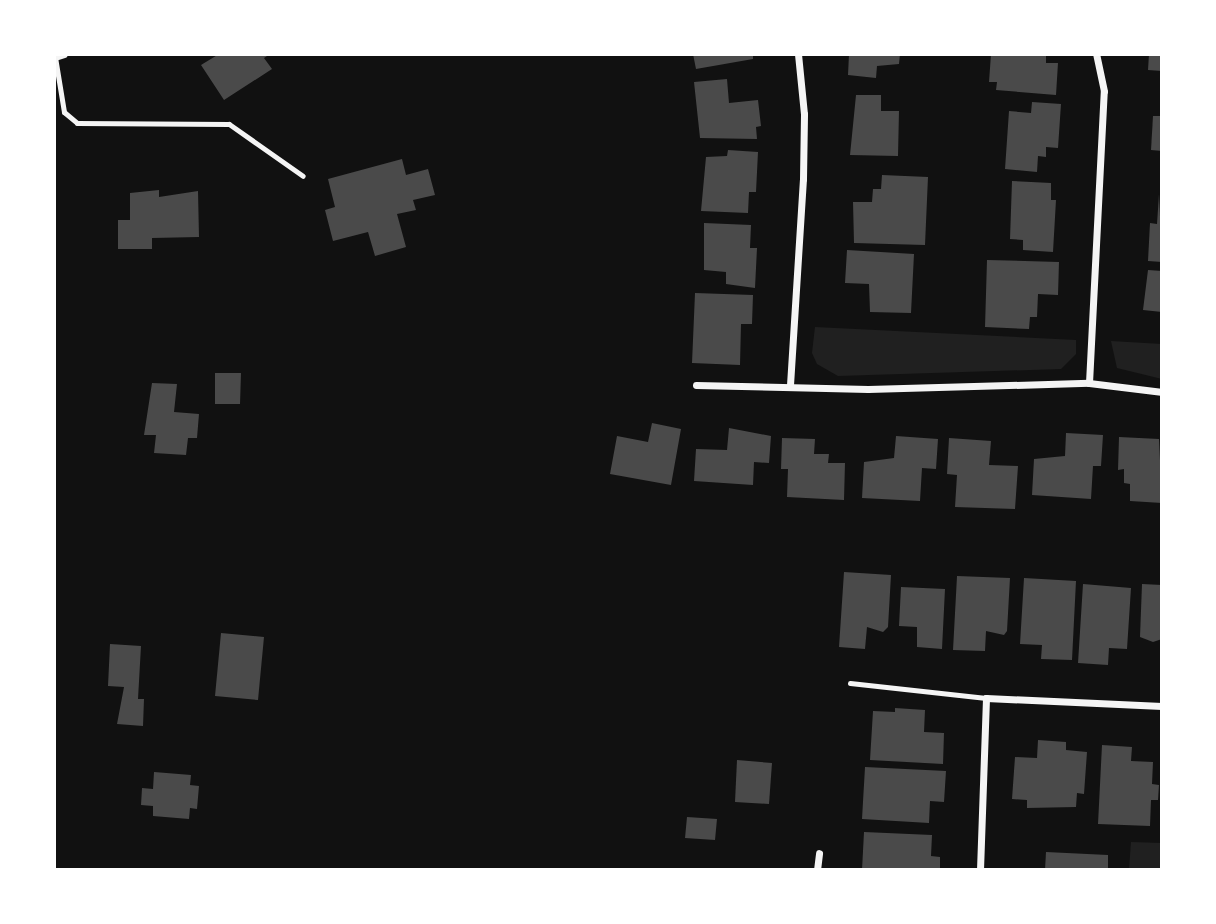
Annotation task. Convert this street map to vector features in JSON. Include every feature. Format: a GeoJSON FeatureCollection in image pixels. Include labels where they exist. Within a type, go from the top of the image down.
{"type":"FeatureCollection","features":[{"type":"Feature","properties":{"kind":"street"},"geometry":{"type":"LineString","coordinates":[[55,56],[64,54]]}},
{"type":"Feature","properties":{"kind":"street"},"geometry":{"type":"LineString","coordinates":[[790,385],[803,179],[804,114],[798,54]]}},
{"type":"Feature","properties":{"kind":"street"},"geometry":{"type":"LineString","coordinates":[[1089,383],[1104,91],[1096,54]]}},
{"type":"Feature","properties":{"kind":"street"},"geometry":{"type":"LineString","coordinates":[[696,385],[790,385],[868,389],[1089,383],[1162,392]]}},
{"type":"Feature","properties":{"kind":"street"},"geometry":{"type":"LineString","coordinates":[[980,870],[986,698],[1162,706]]}},
{"type":"Feature","properties":{"kind":"street"},"geometry":{"type":"LineString","coordinates":[[817,870],[819,853]]}},
{"type":"Feature","properties":{"kind":"lane"},"geometry":{"type":"LineString","coordinates":[[55,56],[64,112],[77,123],[229,124],[303,176]]}},
{"type":"Feature","properties":{"kind":"lane"},"geometry":{"type":"LineString","coordinates":[[850,683],[986,698]]}},
{"type":"Feature","properties":{"kind":"shaded area"},"geometry":{"type":"Polygon","coordinates":[[[815,327],[1076,340],[1076,354],[1061,369],[838,376],[817,364],[812,353],[815,327]]]}},
{"type":"Feature","properties":{"kind":"shaded area"},"geometry":{"type":"Polygon","coordinates":[[[1111,341],[1162,344],[1162,379],[1117,368],[1111,341]]]}},
{"type":"Feature","properties":{"kind":"shaded area"},"geometry":{"type":"Polygon","coordinates":[[[1131,842],[1162,843],[1162,870],[1129,870],[1131,842]]]}},
{"type":"Feature","properties":{"kind":"building"},"geometry":{"type":"Polygon","coordinates":[[[219,54],[270,54],[264,58],[272,69],[224,100],[201,65],[219,54]]]}},
{"type":"Feature","properties":{"kind":"building"},"geometry":{"type":"Polygon","coordinates":[[[693,54],[753,54],[753,59],[696,69],[693,54]]]}},
{"type":"Feature","properties":{"kind":"building"},"geometry":{"type":"Polygon","coordinates":[[[849,54],[900,54],[899,64],[877,66],[876,78],[848,75],[849,54]]]}},
{"type":"Feature","properties":{"kind":"building"},"geometry":{"type":"Polygon","coordinates":[[[991,54],[1046,54],[1046,63],[1058,63],[1056,95],[996,90],[997,82],[989,82],[991,54]]]}},
{"type":"Feature","properties":{"kind":"building"},"geometry":{"type":"Polygon","coordinates":[[[1149,54],[1162,54],[1162,71],[1148,70],[1149,54]]]}},
{"type":"Feature","properties":{"kind":"building"},"geometry":{"type":"Polygon","coordinates":[[[727,79],[729,103],[758,100],[761,126],[756,127],[757,139],[700,138],[694,82],[727,79]]]}},
{"type":"Feature","properties":{"kind":"building"},"geometry":{"type":"Polygon","coordinates":[[[856,95],[881,95],[881,111],[899,111],[898,156],[850,155],[856,95]]]}},
{"type":"Feature","properties":{"kind":"building"},"geometry":{"type":"Polygon","coordinates":[[[1032,102],[1061,104],[1058,148],[1046,147],[1046,157],[1038,156],[1037,172],[1005,169],[1009,111],[1031,113],[1032,102]]]}},
{"type":"Feature","properties":{"kind":"building"},"geometry":{"type":"Polygon","coordinates":[[[1153,116],[1162,116],[1162,151],[1151,150],[1153,116]]]}},
{"type":"Feature","properties":{"kind":"building"},"geometry":{"type":"Polygon","coordinates":[[[728,150],[758,152],[756,192],[749,192],[748,213],[701,211],[706,157],[727,156],[728,150]]]}},
{"type":"Feature","properties":{"kind":"building"},"geometry":{"type":"Polygon","coordinates":[[[402,159],[406,175],[428,169],[435,195],[413,200],[416,210],[397,214],[406,247],[375,256],[368,232],[333,241],[325,210],[335,207],[328,179],[402,159]]]}},
{"type":"Feature","properties":{"kind":"building"},"geometry":{"type":"Polygon","coordinates":[[[882,175],[928,177],[925,245],[854,243],[853,202],[872,202],[873,189],[881,189],[882,175]]]}},
{"type":"Feature","properties":{"kind":"building"},"geometry":{"type":"Polygon","coordinates":[[[1012,181],[1051,183],[1051,200],[1056,200],[1053,252],[1023,250],[1023,240],[1010,239],[1012,181]]]}},
{"type":"Feature","properties":{"kind":"building"},"geometry":{"type":"Polygon","coordinates":[[[159,190],[159,197],[198,191],[199,237],[152,238],[152,249],[118,249],[118,220],[130,220],[130,193],[159,190]]]}},
{"type":"Feature","properties":{"kind":"building"},"geometry":{"type":"Polygon","coordinates":[[[1159,194],[1162,262],[1148,261],[1150,223],[1157,224],[1159,194]]]}},
{"type":"Feature","properties":{"kind":"building"},"geometry":{"type":"Polygon","coordinates":[[[704,223],[751,225],[750,248],[757,248],[755,288],[726,284],[726,272],[704,270],[704,223]]]}},
{"type":"Feature","properties":{"kind":"building"},"geometry":{"type":"Polygon","coordinates":[[[847,250],[914,254],[911,313],[870,312],[869,284],[845,283],[847,250]]]}},
{"type":"Feature","properties":{"kind":"building"},"geometry":{"type":"Polygon","coordinates":[[[987,260],[1059,262],[1058,295],[1038,294],[1037,317],[1030,317],[1029,329],[985,327],[987,260]]]}},
{"type":"Feature","properties":{"kind":"building"},"geometry":{"type":"Polygon","coordinates":[[[1148,270],[1162,271],[1162,312],[1143,310],[1148,270]]]}},
{"type":"Feature","properties":{"kind":"building"},"geometry":{"type":"Polygon","coordinates":[[[695,293],[753,295],[752,324],[741,324],[740,365],[692,363],[695,293]]]}},
{"type":"Feature","properties":{"kind":"building"},"geometry":{"type":"Polygon","coordinates":[[[215,373],[241,373],[240,404],[215,404],[215,373]]]}},
{"type":"Feature","properties":{"kind":"building"},"geometry":{"type":"Polygon","coordinates":[[[152,383],[177,384],[174,412],[199,414],[197,438],[188,438],[186,455],[154,453],[156,435],[144,435],[152,383]]]}},
{"type":"Feature","properties":{"kind":"building"},"geometry":{"type":"Polygon","coordinates":[[[652,423],[681,429],[671,485],[610,474],[617,436],[648,442],[652,423]]]}},
{"type":"Feature","properties":{"kind":"building"},"geometry":{"type":"Polygon","coordinates":[[[729,428],[771,436],[769,463],[754,462],[753,485],[694,481],[696,449],[727,450],[729,428]]]}},
{"type":"Feature","properties":{"kind":"building"},"geometry":{"type":"Polygon","coordinates":[[[1066,433],[1103,435],[1101,466],[1093,466],[1091,499],[1032,495],[1034,459],[1065,456],[1066,433]]]}},
{"type":"Feature","properties":{"kind":"building"},"geometry":{"type":"Polygon","coordinates":[[[896,436],[938,439],[936,469],[922,468],[920,501],[862,498],[864,462],[894,458],[896,436]]]}},
{"type":"Feature","properties":{"kind":"building"},"geometry":{"type":"Polygon","coordinates":[[[1119,437],[1159,439],[1162,503],[1130,501],[1130,484],[1124,483],[1124,469],[1118,470],[1119,437]]]}},
{"type":"Feature","properties":{"kind":"building"},"geometry":{"type":"Polygon","coordinates":[[[782,438],[815,439],[814,454],[829,454],[828,463],[845,463],[844,500],[787,497],[788,469],[781,469],[782,438]]]}},
{"type":"Feature","properties":{"kind":"building"},"geometry":{"type":"Polygon","coordinates":[[[949,438],[991,441],[989,465],[1018,466],[1015,509],[955,507],[957,475],[947,474],[949,438]]]}},
{"type":"Feature","properties":{"kind":"building"},"geometry":{"type":"Polygon","coordinates":[[[844,572],[891,575],[888,627],[883,632],[867,627],[865,649],[839,647],[844,572]]]}},
{"type":"Feature","properties":{"kind":"building"},"geometry":{"type":"Polygon","coordinates":[[[957,576],[1010,578],[1007,631],[1004,635],[986,631],[985,651],[953,650],[957,576]]]}},
{"type":"Feature","properties":{"kind":"building"},"geometry":{"type":"Polygon","coordinates":[[[1024,578],[1076,581],[1072,660],[1041,659],[1042,645],[1020,644],[1024,578]]]}},
{"type":"Feature","properties":{"kind":"building"},"geometry":{"type":"Polygon","coordinates":[[[1083,584],[1131,588],[1127,649],[1109,648],[1108,665],[1078,663],[1083,584]]]}},
{"type":"Feature","properties":{"kind":"building"},"geometry":{"type":"Polygon","coordinates":[[[1142,584],[1162,585],[1162,639],[1153,642],[1140,637],[1142,584]]]}},
{"type":"Feature","properties":{"kind":"building"},"geometry":{"type":"Polygon","coordinates":[[[901,587],[945,589],[942,649],[917,647],[917,627],[899,626],[901,587]]]}},
{"type":"Feature","properties":{"kind":"building"},"geometry":{"type":"Polygon","coordinates":[[[221,633],[264,637],[258,700],[215,696],[221,633]]]}},
{"type":"Feature","properties":{"kind":"building"},"geometry":{"type":"Polygon","coordinates":[[[110,644],[141,646],[138,699],[144,699],[143,726],[117,724],[124,687],[108,686],[110,644]]]}},
{"type":"Feature","properties":{"kind":"building"},"geometry":{"type":"Polygon","coordinates":[[[895,708],[925,710],[924,732],[944,733],[943,764],[870,760],[873,711],[895,712],[895,708]]]}},
{"type":"Feature","properties":{"kind":"building"},"geometry":{"type":"Polygon","coordinates":[[[1038,740],[1066,742],[1066,750],[1087,752],[1084,794],[1077,793],[1076,807],[1027,808],[1027,800],[1012,799],[1015,757],[1037,758],[1038,740]]]}},
{"type":"Feature","properties":{"kind":"building"},"geometry":{"type":"Polygon","coordinates":[[[1102,745],[1132,747],[1131,761],[1153,762],[1152,784],[1159,785],[1158,800],[1151,800],[1150,826],[1098,824],[1102,745]]]}},
{"type":"Feature","properties":{"kind":"building"},"geometry":{"type":"Polygon","coordinates":[[[737,760],[772,763],[769,804],[735,802],[737,760]]]}},
{"type":"Feature","properties":{"kind":"building"},"geometry":{"type":"Polygon","coordinates":[[[865,767],[946,771],[944,802],[930,801],[929,823],[862,819],[865,767]]]}},
{"type":"Feature","properties":{"kind":"building"},"geometry":{"type":"Polygon","coordinates":[[[154,772],[191,775],[190,785],[199,786],[197,809],[190,808],[189,819],[153,816],[153,806],[141,805],[142,788],[153,789],[154,772]]]}},
{"type":"Feature","properties":{"kind":"building"},"geometry":{"type":"Polygon","coordinates":[[[687,817],[717,819],[715,840],[685,838],[687,817]]]}},
{"type":"Feature","properties":{"kind":"building"},"geometry":{"type":"Polygon","coordinates":[[[864,832],[932,835],[931,856],[940,857],[940,870],[862,870],[864,832]]]}},
{"type":"Feature","properties":{"kind":"building"},"geometry":{"type":"Polygon","coordinates":[[[1046,852],[1108,855],[1108,870],[1045,870],[1046,852]]]}}]}
